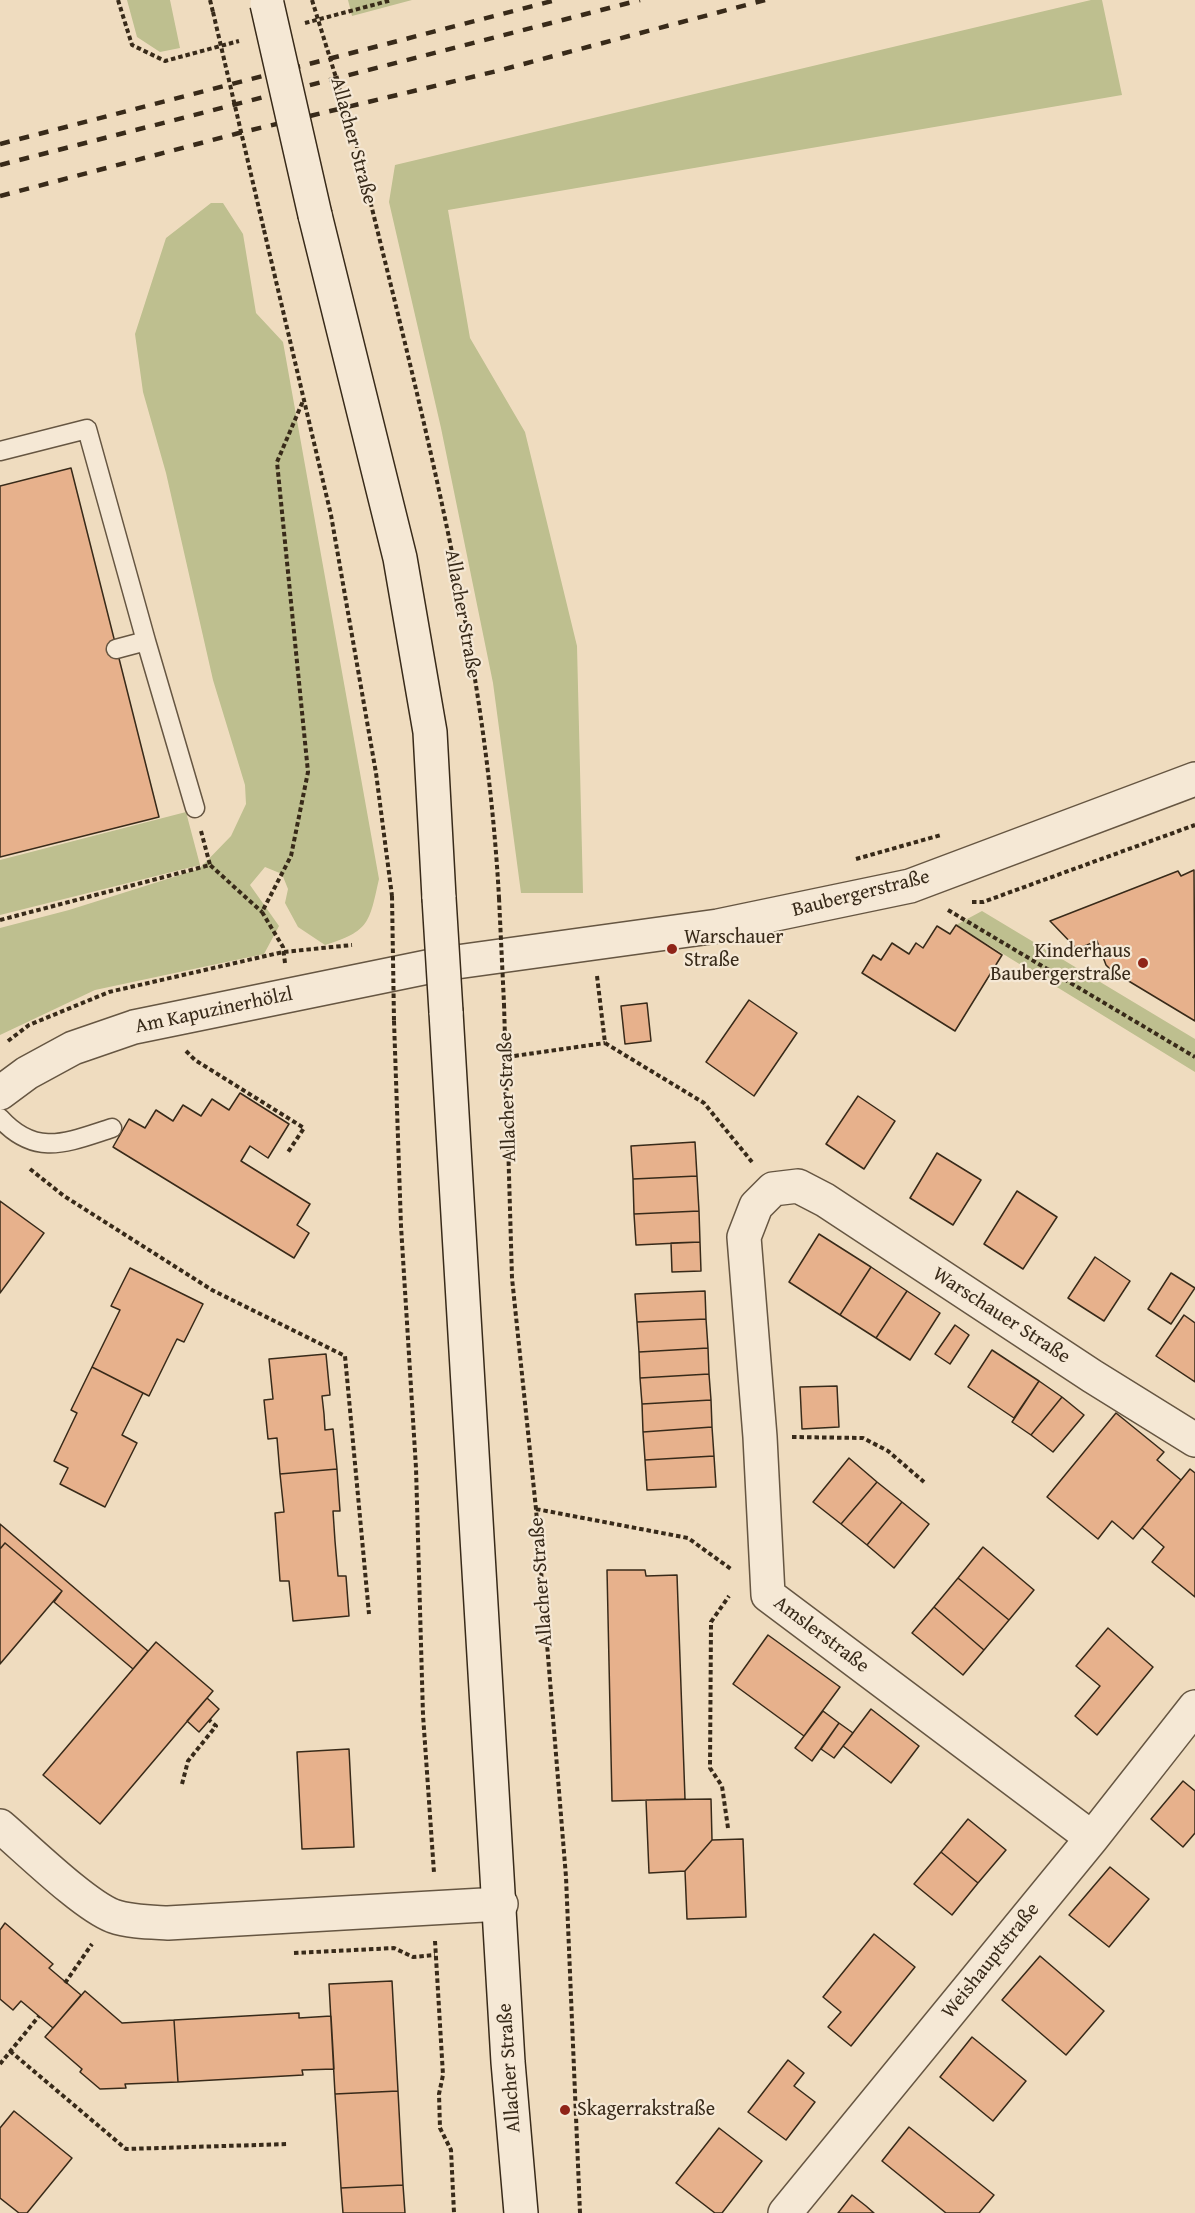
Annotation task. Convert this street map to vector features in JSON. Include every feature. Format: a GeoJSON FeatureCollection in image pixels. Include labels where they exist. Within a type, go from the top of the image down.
{"type":"FeatureCollection","features":[{"type":"Feature","properties":{"kind":"street","name":"Allacher Straße"},"geometry":{"type":"LineString","coordinates":[[266,2],[315,215],[400,558],[430,732],[438,898],[501,1904],[508,2062],[521,2213]]}},
{"type":"Feature","properties":{"kind":"street","name":"Baubergerstraße"},"geometry":{"type":"LineString","coordinates":[[442,964],[594,945],[718,926],[910,886],[1195,779]]}},
{"type":"Feature","properties":{"kind":"street","name":"Am Kapuzinerhölzl"},"geometry":{"type":"LineString","coordinates":[[0,1093],[27,1073],[73,1048],[135,1027],[442,964]]}},
{"type":"Feature","properties":{"kind":"street","name":"Warschauer Straße"},"geometry":{"type":"LineString","coordinates":[[773,1189],[798,1186],[825,1200],[1092,1376],[1195,1440]]}},
{"type":"Feature","properties":{"kind":"street","name":"Amslerstraße"},"geometry":{"type":"LineString","coordinates":[[773,1189],[756,1206],[744,1237],[760,1437],[768,1595],[1092,1838]]}},
{"type":"Feature","properties":{"kind":"street","name":"Weishauptstraße"},"geometry":{"type":"LineString","coordinates":[[784,2213],[1092,1838],[1195,1707]]}},
{"type":"Feature","properties":{"kind":"street"},"geometry":{"type":"LineString","coordinates":[[0,1826],[85,1898],[111,1915],[135,1921],[168,1923],[501,1904]]}},
{"type":"Feature","properties":{"kind":"lane"},"geometry":{"type":"LineString","coordinates":[[0,451],[87,429],[195,808]]}},
{"type":"Feature","properties":{"kind":"lane"},"geometry":{"type":"LineString","coordinates":[[116,649],[146,641]]}},
{"type":"Feature","properties":{"kind":"lane"},"geometry":{"type":"LineString","coordinates":[[0,1118],[11,1130],[35,1144],[63,1144],[112,1128]]}},
{"type":"Feature","properties":{"kind":"path"},"geometry":{"type":"LineString","coordinates":[[210,0],[333,527],[376,774],[392,896],[401,1226],[416,1468],[423,1715],[434,1862],[434,1909],[443,2075],[439,2094],[440,2128],[451,2150],[454,2213]]}},
{"type":"Feature","properties":{"kind":"path","name":"Allacher Straße"},"geometry":{"type":"LineString","coordinates":[[312,0],[355,139],[419,403],[466,622],[494,814],[507,1057],[512,1278],[536,1509],[566,1877],[580,2213]]}},
{"type":"Feature","properties":{"kind":"path"},"geometry":{"type":"LineString","coordinates":[[262,912],[291,856],[308,772],[277,462],[304,400]]}},
{"type":"Feature","properties":{"kind":"path"},"geometry":{"type":"LineString","coordinates":[[195,808],[210,865],[262,912],[283,952],[291,995]]}},
{"type":"Feature","properties":{"kind":"path"},"geometry":{"type":"LineString","coordinates":[[964,901],[983,903],[1195,825]]}},
{"type":"Feature","properties":{"kind":"path"},"geometry":{"type":"LineString","coordinates":[[853,860],[948,832]]}},
{"type":"Feature","properties":{"kind":"path"},"geometry":{"type":"LineString","coordinates":[[0,920],[210,865]]}},
{"type":"Feature","properties":{"kind":"path"},"geometry":{"type":"LineString","coordinates":[[910,886],[1195,1057]]}},
{"type":"Feature","properties":{"kind":"path"},"geometry":{"type":"LineString","coordinates":[[489,926],[511,923]]}},
{"type":"Feature","properties":{"kind":"path"},"geometry":{"type":"LineString","coordinates":[[388,940],[400,938]]}},
{"type":"Feature","properties":{"kind":"path"},"geometry":{"type":"LineString","coordinates":[[0,1047],[29,1024],[109,992],[283,952],[355,944]]}},
{"type":"Feature","properties":{"kind":"path"},"geometry":{"type":"LineString","coordinates":[[594,945],[605,1043]]}},
{"type":"Feature","properties":{"kind":"path"},"geometry":{"type":"LineString","coordinates":[[156,1023],[195,1060],[304,1128],[288,1152]]}},
{"type":"Feature","properties":{"kind":"path"},"geometry":{"type":"LineString","coordinates":[[507,1057],[605,1043],[704,1103],[773,1189]]}},
{"type":"Feature","properties":{"kind":"path"},"geometry":{"type":"LineString","coordinates":[[28,1167],[64,1196],[212,1290],[345,1356],[369,1614]]}},
{"type":"Feature","properties":{"kind":"path"},"geometry":{"type":"LineString","coordinates":[[760,1437],[863,1438],[888,1451],[924,1482]]}},
{"type":"Feature","properties":{"kind":"path"},"geometry":{"type":"LineString","coordinates":[[536,1509],[688,1539],[768,1595]]}},
{"type":"Feature","properties":{"kind":"path"},"geometry":{"type":"LineString","coordinates":[[728,1828],[722,1786],[710,1768],[711,1622],[729,1596]]}},
{"type":"Feature","properties":{"kind":"path"},"geometry":{"type":"LineString","coordinates":[[182,1784],[188,1761],[216,1726],[209,1720]]}},
{"type":"Feature","properties":{"kind":"path"},"geometry":{"type":"LineString","coordinates":[[66,1983],[111,1915]]}},
{"type":"Feature","properties":{"kind":"path"},"geometry":{"type":"LineString","coordinates":[[0,2064],[39,2016]]}},
{"type":"Feature","properties":{"kind":"path"},"geometry":{"type":"LineString","coordinates":[[10,2051],[126,2149],[289,2144]]}},
{"type":"Feature","properties":{"kind":"green space"},"geometry":{"type":"Polygon","coordinates":[[[127,0],[170,0],[180,48],[160,52],[137,37],[127,0]]]}},
{"type":"Feature","properties":{"kind":"green space"},"geometry":{"type":"Polygon","coordinates":[[[348,0],[412,0],[352,16],[348,0]]]}},
{"type":"Feature","properties":{"kind":"green space"},"geometry":{"type":"Polygon","coordinates":[[[1091,0],[1102,0],[1122,95],[448,210],[470,338],[525,432],[577,646],[583,893],[521,893],[493,683],[441,428],[389,202],[395,165],[1091,0]]]}},
{"type":"Feature","properties":{"kind":"green space"},"geometry":{"type":"Polygon","coordinates":[[[211,203],[223,203],[243,234],[256,313],[283,342],[379,879],[373,906],[359,930],[325,945],[298,927],[285,903],[288,889],[282,874],[265,867],[250,885],[279,926],[264,954],[95,990],[0,1035],[0,928],[69,910],[199,869],[231,836],[246,804],[245,785],[213,680],[166,473],[143,392],[135,334],[166,238],[211,203]]]}},
{"type":"Feature","properties":{"kind":"green space"},"geometry":{"type":"Polygon","coordinates":[[[186,812],[200,865],[0,915],[0,860],[186,812]]]}},
{"type":"Feature","properties":{"kind":"green space"},"geometry":{"type":"Polygon","coordinates":[[[982,911],[1195,1039],[1195,1072],[956,925],[982,911]]]}},
{"type":"Feature","properties":{"kind":"building"},"geometry":{"type":"Polygon","coordinates":[[[71,468],[159,817],[0,857],[0,486],[71,468]]]}},
{"type":"Feature","properties":{"kind":"building","name":"Kinderhaus Baubergerstraße"},"geometry":{"type":"Polygon","coordinates":[[[1194,870],[1195,1021],[1112,971],[1106,965],[1097,941],[1077,949],[1050,921],[1178,871],[1181,876],[1194,870]]]}},
{"type":"Feature","properties":{"kind":"building"},"geometry":{"type":"Polygon","coordinates":[[[956,925],[1002,955],[955,1031],[862,973],[873,955],[881,960],[892,943],[909,954],[916,943],[923,948],[937,926],[950,934],[956,925]]]}},
{"type":"Feature","properties":{"kind":"building"},"geometry":{"type":"Polygon","coordinates":[[[749,1000],[797,1033],[754,1096],[706,1062],[749,1000]]]}},
{"type":"Feature","properties":{"kind":"building"},"geometry":{"type":"Polygon","coordinates":[[[647,1003],[651,1041],[625,1044],[621,1006],[647,1003]]]}},
{"type":"Feature","properties":{"kind":"building"},"geometry":{"type":"Polygon","coordinates":[[[240,1093],[289,1124],[268,1158],[250,1146],[241,1161],[310,1204],[297,1225],[309,1233],[294,1258],[113,1147],[129,1119],[145,1128],[156,1110],[173,1121],[183,1105],[201,1116],[212,1099],[229,1110],[240,1093]]]}},
{"type":"Feature","properties":{"kind":"building"},"geometry":{"type":"Polygon","coordinates":[[[858,1096],[895,1121],[864,1169],[826,1144],[858,1096]]]}},
{"type":"Feature","properties":{"kind":"building"},"geometry":{"type":"Polygon","coordinates":[[[695,1142],[697,1176],[633,1179],[631,1146],[695,1142]]]}},
{"type":"Feature","properties":{"kind":"building"},"geometry":{"type":"Polygon","coordinates":[[[937,1153],[981,1180],[953,1225],[910,1198],[937,1153]]]}},
{"type":"Feature","properties":{"kind":"building"},"geometry":{"type":"Polygon","coordinates":[[[697,1176],[699,1211],[634,1214],[633,1179],[697,1176]]]}},
{"type":"Feature","properties":{"kind":"building"},"geometry":{"type":"Polygon","coordinates":[[[1017,1191],[1057,1217],[1023,1269],[984,1244],[1017,1191]]]}},
{"type":"Feature","properties":{"kind":"building"},"geometry":{"type":"Polygon","coordinates":[[[0,1201],[44,1233],[0,1293],[0,1201]]]}},
{"type":"Feature","properties":{"kind":"building"},"geometry":{"type":"Polygon","coordinates":[[[699,1211],[700,1242],[636,1245],[634,1214],[699,1211]]]}},
{"type":"Feature","properties":{"kind":"building"},"geometry":{"type":"Polygon","coordinates":[[[819,1234],[871,1267],[840,1315],[789,1282],[819,1234]]]}},
{"type":"Feature","properties":{"kind":"building"},"geometry":{"type":"Polygon","coordinates":[[[700,1242],[701,1271],[672,1272],[671,1243],[700,1242]]]}},
{"type":"Feature","properties":{"kind":"building"},"geometry":{"type":"Polygon","coordinates":[[[1095,1257],[1130,1281],[1104,1321],[1068,1298],[1095,1257]]]}},
{"type":"Feature","properties":{"kind":"building"},"geometry":{"type":"Polygon","coordinates":[[[871,1267],[907,1291],[876,1338],[840,1315],[871,1267]]]}},
{"type":"Feature","properties":{"kind":"building"},"geometry":{"type":"Polygon","coordinates":[[[130,1268],[203,1304],[184,1342],[177,1339],[149,1396],[92,1367],[120,1310],[111,1306],[130,1268]]]}},
{"type":"Feature","properties":{"kind":"building"},"geometry":{"type":"Polygon","coordinates":[[[1171,1273],[1195,1288],[1171,1324],[1148,1309],[1171,1273]]]}},
{"type":"Feature","properties":{"kind":"building"},"geometry":{"type":"Polygon","coordinates":[[[705,1291],[706,1319],[637,1322],[635,1294],[705,1291]]]}},
{"type":"Feature","properties":{"kind":"building"},"geometry":{"type":"Polygon","coordinates":[[[907,1291],[940,1313],[910,1360],[876,1338],[907,1291]]]}},
{"type":"Feature","properties":{"kind":"building"},"geometry":{"type":"Polygon","coordinates":[[[1184,1315],[1195,1323],[1195,1382],[1156,1356],[1184,1315]]]}},
{"type":"Feature","properties":{"kind":"building"},"geometry":{"type":"Polygon","coordinates":[[[706,1319],[708,1348],[639,1352],[637,1322],[706,1319]]]}},
{"type":"Feature","properties":{"kind":"building"},"geometry":{"type":"Polygon","coordinates":[[[955,1325],[969,1335],[950,1364],[935,1354],[955,1325]]]}},
{"type":"Feature","properties":{"kind":"building"},"geometry":{"type":"Polygon","coordinates":[[[708,1348],[709,1374],[640,1378],[639,1352],[708,1348]]]}},
{"type":"Feature","properties":{"kind":"building"},"geometry":{"type":"Polygon","coordinates":[[[992,1350],[1039,1381],[1014,1418],[968,1387],[992,1350]]]}},
{"type":"Feature","properties":{"kind":"building"},"geometry":{"type":"Polygon","coordinates":[[[326,1354],[330,1395],[322,1396],[325,1430],[333,1429],[337,1469],[280,1474],[277,1438],[268,1439],[264,1400],[273,1399],[269,1359],[326,1354]]]}},
{"type":"Feature","properties":{"kind":"building"},"geometry":{"type":"Polygon","coordinates":[[[92,1367],[143,1393],[122,1435],[137,1443],[105,1507],[60,1484],[68,1468],[54,1461],[77,1413],[71,1410],[92,1367]]]}},
{"type":"Feature","properties":{"kind":"building"},"geometry":{"type":"Polygon","coordinates":[[[709,1374],[711,1400],[642,1404],[640,1378],[709,1374]]]}},
{"type":"Feature","properties":{"kind":"building"},"geometry":{"type":"Polygon","coordinates":[[[1039,1381],[1062,1397],[1031,1435],[1012,1422],[1039,1381]]]}},
{"type":"Feature","properties":{"kind":"building"},"geometry":{"type":"Polygon","coordinates":[[[837,1386],[839,1427],[802,1429],[800,1387],[837,1386]]]}},
{"type":"Feature","properties":{"kind":"building"},"geometry":{"type":"Polygon","coordinates":[[[1062,1397],[1084,1415],[1053,1452],[1031,1435],[1062,1397]]]}},
{"type":"Feature","properties":{"kind":"building"},"geometry":{"type":"Polygon","coordinates":[[[711,1400],[712,1427],[643,1432],[642,1404],[711,1400]]]}},
{"type":"Feature","properties":{"kind":"building"},"geometry":{"type":"Polygon","coordinates":[[[1116,1413],[1164,1452],[1157,1460],[1181,1480],[1133,1539],[1112,1521],[1098,1539],[1047,1497],[1116,1413]]]}},
{"type":"Feature","properties":{"kind":"building"},"geometry":{"type":"Polygon","coordinates":[[[712,1427],[714,1456],[645,1460],[643,1432],[712,1427]]]}},
{"type":"Feature","properties":{"kind":"building"},"geometry":{"type":"Polygon","coordinates":[[[714,1456],[716,1487],[647,1490],[645,1460],[714,1456]]]}},
{"type":"Feature","properties":{"kind":"building"},"geometry":{"type":"Polygon","coordinates":[[[849,1458],[877,1482],[841,1524],[813,1502],[849,1458]]]}},
{"type":"Feature","properties":{"kind":"building"},"geometry":{"type":"Polygon","coordinates":[[[337,1469],[340,1511],[333,1511],[335,1541],[338,1576],[346,1576],[349,1616],[293,1621],[289,1581],[280,1581],[275,1513],[284,1512],[280,1474],[337,1469]]]}},
{"type":"Feature","properties":{"kind":"building"},"geometry":{"type":"Polygon","coordinates":[[[1190,1469],[1195,1473],[1195,1597],[1152,1562],[1164,1547],[1142,1528],[1190,1469]]]}},
{"type":"Feature","properties":{"kind":"building"},"geometry":{"type":"Polygon","coordinates":[[[877,1482],[902,1502],[867,1545],[841,1524],[877,1482]]]}},
{"type":"Feature","properties":{"kind":"building"},"geometry":{"type":"Polygon","coordinates":[[[902,1502],[929,1524],[894,1568],[867,1545],[902,1502]]]}},
{"type":"Feature","properties":{"kind":"building"},"geometry":{"type":"Polygon","coordinates":[[[0,1524],[148,1651],[133,1669],[54,1602],[62,1591],[5,1543],[0,1549],[0,1524]]]}},
{"type":"Feature","properties":{"kind":"building"},"geometry":{"type":"Polygon","coordinates":[[[5,1543],[62,1591],[0,1664],[0,1549],[5,1543]]]}},
{"type":"Feature","properties":{"kind":"building"},"geometry":{"type":"Polygon","coordinates":[[[983,1547],[1034,1590],[1009,1620],[958,1578],[983,1547]]]}},
{"type":"Feature","properties":{"kind":"building"},"geometry":{"type":"Polygon","coordinates":[[[607,1570],[645,1570],[646,1576],[677,1575],[685,1799],[612,1801],[607,1570]]]}},
{"type":"Feature","properties":{"kind":"building"},"geometry":{"type":"Polygon","coordinates":[[[958,1578],[1009,1620],[984,1650],[934,1607],[958,1578]]]}},
{"type":"Feature","properties":{"kind":"building"},"geometry":{"type":"Polygon","coordinates":[[[934,1607],[984,1650],[963,1675],[912,1633],[934,1607]]]}},
{"type":"Feature","properties":{"kind":"building"},"geometry":{"type":"Polygon","coordinates":[[[1108,1628],[1153,1667],[1097,1735],[1075,1716],[1100,1686],[1076,1666],[1108,1628]]]}},
{"type":"Feature","properties":{"kind":"building"},"geometry":{"type":"Polygon","coordinates":[[[768,1635],[840,1687],[804,1736],[733,1684],[768,1635]]]}},
{"type":"Feature","properties":{"kind":"building"},"geometry":{"type":"Polygon","coordinates":[[[156,1642],[213,1691],[100,1824],[43,1775],[156,1642]]]}},
{"type":"Feature","properties":{"kind":"building"},"geometry":{"type":"Polygon","coordinates":[[[207,1698],[219,1709],[199,1732],[187,1721],[207,1698]]]}},
{"type":"Feature","properties":{"kind":"building"},"geometry":{"type":"Polygon","coordinates":[[[871,1709],[919,1746],[891,1783],[843,1746],[871,1709]]]}},
{"type":"Feature","properties":{"kind":"building"},"geometry":{"type":"Polygon","coordinates":[[[823,1711],[839,1723],[812,1761],[795,1748],[823,1711]]]}},
{"type":"Feature","properties":{"kind":"building"},"geometry":{"type":"Polygon","coordinates":[[[839,1723],[853,1733],[834,1758],[821,1749],[839,1723]]]}},
{"type":"Feature","properties":{"kind":"building"},"geometry":{"type":"Polygon","coordinates":[[[349,1749],[354,1847],[302,1849],[297,1752],[349,1749]]]}},
{"type":"Feature","properties":{"kind":"building"},"geometry":{"type":"Polygon","coordinates":[[[1183,1781],[1195,1791],[1195,1833],[1183,1847],[1151,1819],[1183,1781]]]}},
{"type":"Feature","properties":{"kind":"building"},"geometry":{"type":"Polygon","coordinates":[[[711,1799],[712,1840],[685,1871],[649,1873],[646,1800],[711,1799]]]}},
{"type":"Feature","properties":{"kind":"building"},"geometry":{"type":"Polygon","coordinates":[[[968,1819],[1006,1850],[978,1883],[941,1852],[968,1819]]]}},
{"type":"Feature","properties":{"kind":"building"},"geometry":{"type":"Polygon","coordinates":[[[743,1839],[746,1917],[687,1919],[685,1871],[712,1840],[743,1839]]]}},
{"type":"Feature","properties":{"kind":"building"},"geometry":{"type":"Polygon","coordinates":[[[941,1852],[978,1883],[952,1915],[914,1884],[941,1852]]]}},
{"type":"Feature","properties":{"kind":"building"},"geometry":{"type":"Polygon","coordinates":[[[1110,1867],[1149,1899],[1109,1947],[1069,1915],[1110,1867]]]}},
{"type":"Feature","properties":{"kind":"building"},"geometry":{"type":"Polygon","coordinates":[[[5,1923],[53,1964],[49,1968],[81,1995],[53,2028],[21,2001],[13,2010],[0,1999],[0,1930],[5,1923]]]}},
{"type":"Feature","properties":{"kind":"building"},"geometry":{"type":"Polygon","coordinates":[[[874,1934],[915,1967],[851,2046],[828,2027],[841,2012],[823,1997],[874,1934]]]}},
{"type":"Feature","properties":{"kind":"building"},"geometry":{"type":"Polygon","coordinates":[[[1040,1956],[1104,2011],[1066,2055],[1002,2000],[1040,1956]]]}},
{"type":"Feature","properties":{"kind":"building"},"geometry":{"type":"Polygon","coordinates":[[[392,1981],[398,2091],[335,2094],[329,1984],[392,1981]]]}},
{"type":"Feature","properties":{"kind":"building"},"geometry":{"type":"Polygon","coordinates":[[[85,1991],[122,2023],[174,2020],[178,2082],[125,2084],[126,2088],[100,2089],[80,2072],[82,2069],[45,2037],[85,1991]]]}},
{"type":"Feature","properties":{"kind":"building"},"geometry":{"type":"Polygon","coordinates":[[[299,2013],[299,2018],[331,2016],[334,2069],[302,2070],[303,2075],[178,2082],[174,2020],[299,2013]]]}},
{"type":"Feature","properties":{"kind":"building"},"geometry":{"type":"Polygon","coordinates":[[[972,2037],[1026,2081],[993,2121],[940,2077],[972,2037]]]}},
{"type":"Feature","properties":{"kind":"building"},"geometry":{"type":"Polygon","coordinates":[[[788,2060],[804,2073],[794,2086],[815,2102],[786,2140],[748,2112],[788,2060]]]}},
{"type":"Feature","properties":{"kind":"building"},"geometry":{"type":"Polygon","coordinates":[[[398,2091],[403,2185],[341,2188],[335,2094],[398,2091]]]}},
{"type":"Feature","properties":{"kind":"building"},"geometry":{"type":"Polygon","coordinates":[[[14,2111],[72,2158],[27,2213],[19,2213],[0,2198],[0,2128],[14,2111]]]}},
{"type":"Feature","properties":{"kind":"building"},"geometry":{"type":"Polygon","coordinates":[[[909,2127],[994,2195],[979,2213],[946,2213],[882,2161],[909,2127]]]}},
{"type":"Feature","properties":{"kind":"building"},"geometry":{"type":"Polygon","coordinates":[[[719,2128],[762,2161],[722,2213],[715,2213],[676,2183],[719,2128]]]}},
{"type":"Feature","properties":{"kind":"building"},"geometry":{"type":"Polygon","coordinates":[[[403,2185],[405,2213],[343,2213],[341,2188],[403,2185]]]}},
{"type":"Feature","properties":{"kind":"building"},"geometry":{"type":"Polygon","coordinates":[[[852,2195],[866,2206],[874,2213],[838,2213],[852,2195]]]}},
{"type":"Feature","properties":{"kind":"railway"},"geometry":{"type":"LineString","coordinates":[[0,144],[556,0]]}},
{"type":"Feature","properties":{"kind":"railway"},"geometry":{"type":"LineString","coordinates":[[0,165],[640,0]]}},
{"type":"Feature","properties":{"kind":"railway"},"geometry":{"type":"LineString","coordinates":[[0,196],[239,133],[497,71],[765,0]]}},
{"type":"Feature","properties":{"kind":"place","name":"Warschauer Straße"},"geometry":{"type":"Point","coordinates":[672,949]}},
{"type":"Feature","properties":{"kind":"place","name":"Kinderhaus Baubergerstraße"},"geometry":{"type":"Point","coordinates":[1143,963]}},
{"type":"Feature","properties":{"kind":"place","name":"Skagerrakstraße"},"geometry":{"type":"Point","coordinates":[565,2110]}}]}
